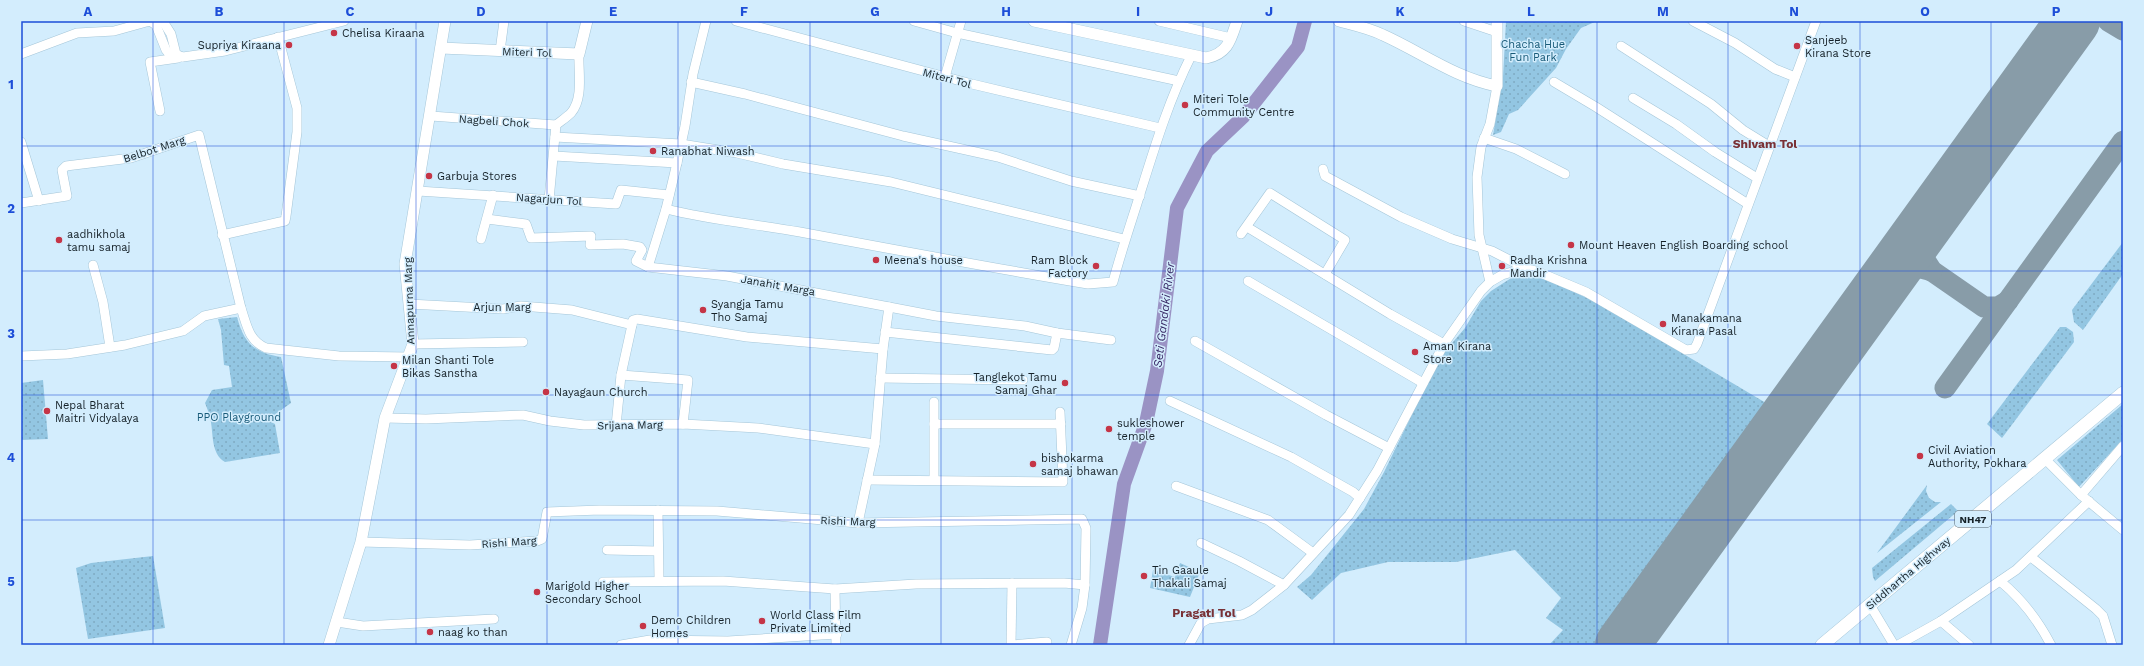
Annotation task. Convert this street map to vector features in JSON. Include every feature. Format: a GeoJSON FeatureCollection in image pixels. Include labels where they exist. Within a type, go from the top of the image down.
{"type":"FeatureCollection","features":[{"type":"Feature","properties":{"kind":"highway","name":"Siddhartha Highway"},"geometry":{"type":"LineString","coordinates":[[1822,645],[2123,392]]}},
{"type":"Feature","properties":{"kind":"main road","name":"Annapurna Marg"},"geometry":{"type":"LineString","coordinates":[[329,645],[361,542],[385,418],[413,344],[405,264],[431,116],[445,21]]}},
{"type":"Feature","properties":{"kind":"main road"},"geometry":{"type":"LineString","coordinates":[[579,54],[587,21]]}},
{"type":"Feature","properties":{"kind":"main road"},"geometry":{"type":"LineString","coordinates":[[1034,21],[1206,58],[1217,56],[1225,49],[1237,21]]}},
{"type":"Feature","properties":{"kind":"main road"},"geometry":{"type":"LineString","coordinates":[[1339,21],[1362,27],[1383,35],[1455,73],[1497,86],[1498,21]]}},
{"type":"Feature","properties":{"kind":"main road","name":"Miteri Tol"},"geometry":{"type":"LineString","coordinates":[[441,48],[579,54]]}},
{"type":"Feature","properties":{"kind":"street"},"geometry":{"type":"LineString","coordinates":[[160,111],[150,62],[232,50],[344,21]]}},
{"type":"Feature","properties":{"kind":"street"},"geometry":{"type":"LineString","coordinates":[[500,51],[504,21]]}},
{"type":"Feature","properties":{"kind":"street"},"geometry":{"type":"LineString","coordinates":[[487,219],[526,224],[530,238],[591,236],[590,245],[623,244],[640,247],[642,250],[636,261],[648,267],[670,195],[681,144],[691,82],[706,21]]}},
{"type":"Feature","properties":{"kind":"street","name":"Miteri Tol"},"geometry":{"type":"LineString","coordinates":[[736,21],[945,77],[1160,128]]}},
{"type":"Feature","properties":{"kind":"street"},"geometry":{"type":"LineString","coordinates":[[914,21],[957,33],[1179,81]]}},
{"type":"Feature","properties":{"kind":"street"},"geometry":{"type":"LineString","coordinates":[[945,77],[961,21]]}},
{"type":"Feature","properties":{"kind":"street"},"geometry":{"type":"LineString","coordinates":[[1159,21],[1231,38]]}},
{"type":"Feature","properties":{"kind":"street"},"geometry":{"type":"LineString","coordinates":[[1464,21],[1497,32]]}},
{"type":"Feature","properties":{"kind":"street"},"geometry":{"type":"LineString","coordinates":[[1693,21],[1735,43],[1775,69],[1795,77]]}},
{"type":"Feature","properties":{"kind":"street"},"geometry":{"type":"LineString","coordinates":[[1323,169],[1325,176],[1401,217],[1452,239],[1481,247],[1525,268],[1536,270],[1586,292],[1686,350],[1691,350],[1697,344],[1816,21]]}},
{"type":"Feature","properties":{"kind":"street"},"geometry":{"type":"LineString","coordinates":[[21,54],[77,33],[114,31],[146,22],[156,25],[166,50],[170,55],[183,57]]}},
{"type":"Feature","properties":{"kind":"street"},"geometry":{"type":"LineString","coordinates":[[278,37],[297,108],[297,132],[286,216],[284,221],[222,235],[241,308],[249,331],[256,344],[266,348],[339,356],[409,357]]}},
{"type":"Feature","properties":{"kind":"street"},"geometry":{"type":"LineString","coordinates":[[1620,46],[1711,104],[1743,130],[1769,146]]}},
{"type":"Feature","properties":{"kind":"street"},"geometry":{"type":"LineString","coordinates":[[550,200],[556,125],[572,111],[577,97],[580,82],[579,54]]}},
{"type":"Feature","properties":{"kind":"street"},"geometry":{"type":"LineString","coordinates":[[666,209],[696,216],[797,232],[916,255],[1088,284],[1113,282],[1124,239],[1140,196],[1160,128],[1191,56]]}},
{"type":"Feature","properties":{"kind":"street"},"geometry":{"type":"LineString","coordinates":[[691,82],[745,94],[903,136],[998,158],[1071,181],[1140,196]]}},
{"type":"Feature","properties":{"kind":"street"},"geometry":{"type":"LineString","coordinates":[[1554,82],[1748,204]]}},
{"type":"Feature","properties":{"kind":"street"},"geometry":{"type":"LineString","coordinates":[[1490,282],[1481,247],[1477,177],[1479,158],[1494,108],[1497,86]]}},
{"type":"Feature","properties":{"kind":"street"},"geometry":{"type":"LineString","coordinates":[[1633,98],[1676,124],[1757,178]]}},
{"type":"Feature","properties":{"kind":"street","name":"Nagbeli Chok"},"geometry":{"type":"LineString","coordinates":[[431,116],[556,125]]}},
{"type":"Feature","properties":{"kind":"street","name":"Belbot Marg"},"geometry":{"type":"LineString","coordinates":[[21,203],[67,196],[62,170],[66,166],[124,160],[198,135],[200,138],[222,235]]}},
{"type":"Feature","properties":{"kind":"street"},"geometry":{"type":"LineString","coordinates":[[555,137],[681,144],[736,153],[783,164],[891,182],[1124,239]]}},
{"type":"Feature","properties":{"kind":"street"},"geometry":{"type":"LineString","coordinates":[[1484,138],[1516,149],[1565,174]]}},
{"type":"Feature","properties":{"kind":"street"},"geometry":{"type":"LineString","coordinates":[[21,142],[39,201]]}},
{"type":"Feature","properties":{"kind":"street"},"geometry":{"type":"LineString","coordinates":[[554,156],[677,163]]}},
{"type":"Feature","properties":{"kind":"street","name":"Nagarjun Tol"},"geometry":{"type":"LineString","coordinates":[[418,191],[616,204],[621,190],[670,195]]}},
{"type":"Feature","properties":{"kind":"street"},"geometry":{"type":"LineString","coordinates":[[1325,274],[1345,240],[1270,193],[1244,231],[1325,274],[1390,314],[1444,344]]}},
{"type":"Feature","properties":{"kind":"street"},"geometry":{"type":"LineString","coordinates":[[481,239],[492,195]]}},
{"type":"Feature","properties":{"kind":"street"},"geometry":{"type":"LineString","coordinates":[[93,265],[103,302],[110,347]]}},
{"type":"Feature","properties":{"kind":"street","name":"Janahit Marga"},"geometry":{"type":"LineString","coordinates":[[648,267],[727,276],[936,316],[1025,326],[1057,333],[1111,340]]}},
{"type":"Feature","properties":{"kind":"street"},"geometry":{"type":"LineString","coordinates":[[1189,645],[1201,622],[1208,619],[1242,615],[1252,610],[1284,585],[1349,515],[1389,448],[1444,344],[1481,291],[1490,282],[1512,270],[1525,268]]}},
{"type":"Feature","properties":{"kind":"street"},"geometry":{"type":"LineString","coordinates":[[1248,281],[1423,383]]}},
{"type":"Feature","properties":{"kind":"street","name":"Arjun Marg"},"geometry":{"type":"LineString","coordinates":[[409,304],[503,309],[521,306],[572,310],[632,325]]}},
{"type":"Feature","properties":{"kind":"street"},"geometry":{"type":"LineString","coordinates":[[858,523],[875,444],[880,378],[889,307]]}},
{"type":"Feature","properties":{"kind":"street"},"geometry":{"type":"LineString","coordinates":[[21,356],[67,354],[110,347],[183,331],[204,316],[241,308]]}},
{"type":"Feature","properties":{"kind":"street"},"geometry":{"type":"LineString","coordinates":[[616,426],[621,375],[633,320],[637,319],[726,334],[883,349]]}},
{"type":"Feature","properties":{"kind":"street"},"geometry":{"type":"LineString","coordinates":[[885,332],[1052,350],[1054,348],[1057,333]]}},
{"type":"Feature","properties":{"kind":"street"},"geometry":{"type":"LineString","coordinates":[[1195,341],[1389,448]]}},
{"type":"Feature","properties":{"kind":"street"},"geometry":{"type":"LineString","coordinates":[[413,344],[524,342]]}},
{"type":"Feature","properties":{"kind":"street"},"geometry":{"type":"LineString","coordinates":[[621,375],[688,380],[683,424]]}},
{"type":"Feature","properties":{"kind":"street"},"geometry":{"type":"LineString","coordinates":[[880,378],[1023,380]]}},
{"type":"Feature","properties":{"kind":"street"},"geometry":{"type":"LineString","coordinates":[[1170,401],[1291,457],[1353,492],[1360,498]]}},
{"type":"Feature","properties":{"kind":"street"},"geometry":{"type":"LineString","coordinates":[[934,402],[934,480]]}},
{"type":"Feature","properties":{"kind":"street"},"geometry":{"type":"LineString","coordinates":[[867,480],[1063,482],[1060,412]]}},
{"type":"Feature","properties":{"kind":"street","name":"Srijana Marg"},"geometry":{"type":"LineString","coordinates":[[385,418],[426,419],[523,415],[550,421],[584,425],[616,426],[683,424],[758,428],[875,444]]}},
{"type":"Feature","properties":{"kind":"street"},"geometry":{"type":"LineString","coordinates":[[934,424],[1061,424]]}},
{"type":"Feature","properties":{"kind":"street"},"geometry":{"type":"LineString","coordinates":[[2081,495],[2123,446]]}},
{"type":"Feature","properties":{"kind":"street"},"geometry":{"type":"LineString","coordinates":[[2045,459],[2081,495],[2123,530]]}},
{"type":"Feature","properties":{"kind":"street"},"geometry":{"type":"LineString","coordinates":[[1176,486],[1268,520],[1314,553]]}},
{"type":"Feature","properties":{"kind":"street"},"geometry":{"type":"LineString","coordinates":[[1898,645],[1940,621],[2000,581],[2031,557],[2089,501]]}},
{"type":"Feature","properties":{"kind":"street"},"geometry":{"type":"LineString","coordinates":[[658,510],[659,580]]}},
{"type":"Feature","properties":{"kind":"street","name":"Rishi Marg"},"geometry":{"type":"LineString","coordinates":[[361,542],[470,544],[530,542],[542,539],[547,512],[658,510],[717,511],[858,523],[1040,519],[1084,520],[1086,528],[1085,584]]}},
{"type":"Feature","properties":{"kind":"street"},"geometry":{"type":"LineString","coordinates":[[1201,543],[1284,585]]}},
{"type":"Feature","properties":{"kind":"street"},"geometry":{"type":"LineString","coordinates":[[606,550],[658,551]]}},
{"type":"Feature","properties":{"kind":"street"},"geometry":{"type":"LineString","coordinates":[[2031,557],[2100,612],[2103,616],[2112,645]]}},
{"type":"Feature","properties":{"kind":"street"},"geometry":{"type":"LineString","coordinates":[[603,582],[659,580],[723,581],[835,589],[916,584],[1085,584],[1082,608],[1071,645]]}},
{"type":"Feature","properties":{"kind":"street"},"geometry":{"type":"LineString","coordinates":[[2000,581],[2015,593],[2030,610],[2051,645]]}},
{"type":"Feature","properties":{"kind":"street"},"geometry":{"type":"LineString","coordinates":[[1012,583],[1011,645],[1047,642]]}},
{"type":"Feature","properties":{"kind":"street"},"geometry":{"type":"LineString","coordinates":[[835,589],[836,645]]}},
{"type":"Feature","properties":{"kind":"street"},"geometry":{"type":"LineString","coordinates":[[1870,605],[1894,645]]}},
{"type":"Feature","properties":{"kind":"street"},"geometry":{"type":"LineString","coordinates":[[336,622],[363,626],[494,619]]}},
{"type":"Feature","properties":{"kind":"street"},"geometry":{"type":"LineString","coordinates":[[1940,621],[1969,645]]}},
{"type":"Feature","properties":{"kind":"street"},"geometry":{"type":"LineString","coordinates":[[621,645],[650,640],[728,641],[837,634]]}},
{"type":"Feature","properties":{"kind":"green space","name":"Chacha Hue Fun Park"},"geometry":{"type":"Polygon","coordinates":[[[1506,21],[1597,21],[1581,28],[1566,49],[1556,68],[1518,110],[1509,114],[1501,132],[1493,135],[1503,77],[1506,21]]]}},
{"type":"Feature","properties":{"kind":"green space"},"geometry":{"type":"Polygon","coordinates":[[[2123,242],[2123,274],[2083,330],[2074,322],[2072,310],[2123,242]]]}},
{"type":"Feature","properties":{"kind":"green space"},"geometry":{"type":"Polygon","coordinates":[[[1519,273],[1527,273],[1549,281],[1571,290],[1610,310],[1771,406],[1596,645],[1549,645],[1563,630],[1546,618],[1561,598],[1515,550],[1456,562],[1388,562],[1341,573],[1312,600],[1297,587],[1311,575],[1364,509],[1384,472],[1440,357],[1465,328],[1481,301],[1491,291],[1519,273]]]}},
{"type":"Feature","properties":{"kind":"green space","name":"PPO Playground"},"geometry":{"type":"Polygon","coordinates":[[[237,317],[243,334],[252,345],[264,353],[281,357],[291,403],[267,420],[275,424],[280,453],[225,462],[220,458],[215,448],[209,412],[205,403],[212,390],[232,387],[229,366],[224,365],[221,330],[218,319],[237,317]]]}},
{"type":"Feature","properties":{"kind":"green space"},"geometry":{"type":"Polygon","coordinates":[[[2060,327],[2066,327],[2073,332],[2074,342],[2002,438],[1987,424],[2060,327]]]}},
{"type":"Feature","properties":{"kind":"green space"},"geometry":{"type":"Polygon","coordinates":[[[43,380],[48,439],[21,440],[21,383],[43,380]]]}},
{"type":"Feature","properties":{"kind":"green space"},"geometry":{"type":"Polygon","coordinates":[[[2123,404],[2123,439],[2079,487],[2057,460],[2123,404]]]}},
{"type":"Feature","properties":{"kind":"green space"},"geometry":{"type":"Polygon","coordinates":[[[1927,485],[1926,491],[1929,498],[1935,502],[1941,502],[1877,553],[1927,485]]]}},
{"type":"Feature","properties":{"kind":"green space"},"geometry":{"type":"Polygon","coordinates":[[[1951,504],[1958,511],[1875,581],[1872,568],[1951,504]]]}},
{"type":"Feature","properties":{"kind":"green space"},"geometry":{"type":"Polygon","coordinates":[[[153,556],[165,628],[88,639],[76,568],[91,563],[153,556]]]}},
{"type":"Feature","properties":{"kind":"green space"},"geometry":{"type":"Polygon","coordinates":[[[1180,563],[1200,572],[1190,597],[1150,588],[1153,570],[1175,577],[1180,563]]]}},
{"type":"Feature","properties":{"kind":"waterway","name":"Seti Gandaki River"},"geometry":{"type":"LineString","coordinates":[[1100,645],[1124,484],[1146,423],[1157,371],[1177,208],[1207,151],[1243,117],[1298,47],[1305,21]]}},
{"type":"Feature","properties":{"kind":"taxiway"},"geometry":{"type":"LineString","coordinates":[[2067,29],[2078,21]]}},
{"type":"Feature","properties":{"kind":"taxiway"},"geometry":{"type":"LineString","coordinates":[[2108,21],[2123,30]]}},
{"type":"Feature","properties":{"kind":"taxiway"},"geometry":{"type":"LineString","coordinates":[[1945,388],[2123,141]]}},
{"type":"Feature","properties":{"kind":"taxiway"},"geometry":{"type":"LineString","coordinates":[[1928,221],[1923,230],[1920,244],[1923,257],[1932,271],[1984,307],[1998,307],[2008,301]]}},
{"type":"Feature","properties":{"kind":"taxiway"},"geometry":{"type":"LineString","coordinates":[[1884,283],[1895,273],[1906,268],[1918,268],[1932,271]]}},
{"type":"Feature","properties":{"kind":"runway"},"geometry":{"type":"LineString","coordinates":[[1622,645],[2073,21]]}},
{"type":"Feature","properties":{"kind":"place","name":"Chelisa Kiraana"},"geometry":{"type":"Point","coordinates":[334,33]}},
{"type":"Feature","properties":{"kind":"place","name":"Supriya Kiraana"},"geometry":{"type":"Point","coordinates":[289,45]}},
{"type":"Feature","properties":{"kind":"place","name":"Sanjeeb Kirana Store"},"geometry":{"type":"Point","coordinates":[1797,46]}},
{"type":"Feature","properties":{"kind":"place","name":"Miteri Tole Community Centre"},"geometry":{"type":"Point","coordinates":[1185,105]}},
{"type":"Feature","properties":{"kind":"place","name":"Ranabhat Niwash"},"geometry":{"type":"Point","coordinates":[653,151]}},
{"type":"Feature","properties":{"kind":"place","name":"Garbuja Stores"},"geometry":{"type":"Point","coordinates":[429,176]}},
{"type":"Feature","properties":{"kind":"place","name":"aadhikhola tamu samaj"},"geometry":{"type":"Point","coordinates":[59,240]}},
{"type":"Feature","properties":{"kind":"place","name":"Mount Heaven English Boarding school"},"geometry":{"type":"Point","coordinates":[1571,245]}},
{"type":"Feature","properties":{"kind":"place","name":"Meena's house"},"geometry":{"type":"Point","coordinates":[876,260]}},
{"type":"Feature","properties":{"kind":"place","name":"Ram Block Factory"},"geometry":{"type":"Point","coordinates":[1096,266]}},
{"type":"Feature","properties":{"kind":"place","name":"Radha Krishna Mandir"},"geometry":{"type":"Point","coordinates":[1502,266]}},
{"type":"Feature","properties":{"kind":"place","name":"Syangja Tamu Tho Samaj"},"geometry":{"type":"Point","coordinates":[703,310]}},
{"type":"Feature","properties":{"kind":"place","name":"Manakamana Kirana Pasal"},"geometry":{"type":"Point","coordinates":[1663,324]}},
{"type":"Feature","properties":{"kind":"place","name":"Aman Kirana Store"},"geometry":{"type":"Point","coordinates":[1415,352]}},
{"type":"Feature","properties":{"kind":"place","name":"Milan Shanti Tole Bikas Sanstha"},"geometry":{"type":"Point","coordinates":[394,366]}},
{"type":"Feature","properties":{"kind":"place","name":"Tanglekot Tamu Samaj Ghar"},"geometry":{"type":"Point","coordinates":[1065,383]}},
{"type":"Feature","properties":{"kind":"place","name":"Nayagaun Church"},"geometry":{"type":"Point","coordinates":[546,392]}},
{"type":"Feature","properties":{"kind":"place","name":"Nepal Bharat Maitri Vidyalaya"},"geometry":{"type":"Point","coordinates":[47,411]}},
{"type":"Feature","properties":{"kind":"place","name":"sukleshower temple"},"geometry":{"type":"Point","coordinates":[1109,429]}},
{"type":"Feature","properties":{"kind":"place","name":"Civil Aviation Authority, Pokhara"},"geometry":{"type":"Point","coordinates":[1920,456]}},
{"type":"Feature","properties":{"kind":"place","name":"bishokarma samaj bhawan"},"geometry":{"type":"Point","coordinates":[1033,464]}},
{"type":"Feature","properties":{"kind":"place","name":"Tin Gaaule Thakali Samaj"},"geometry":{"type":"Point","coordinates":[1144,576]}},
{"type":"Feature","properties":{"kind":"place","name":"Marigold Higher Secondary School"},"geometry":{"type":"Point","coordinates":[537,592]}},
{"type":"Feature","properties":{"kind":"place","name":"World Class Film Private Limited"},"geometry":{"type":"Point","coordinates":[762,621]}},
{"type":"Feature","properties":{"kind":"place","name":"Demo Children Homes"},"geometry":{"type":"Point","coordinates":[643,626]}},
{"type":"Feature","properties":{"kind":"place","name":"naag ko than"},"geometry":{"type":"Point","coordinates":[430,632]}},
{"type":"Feature","properties":{"kind":"district","name":"Shivam Tol"},"geometry":{"type":"Point","coordinates":[1765,144]}},
{"type":"Feature","properties":{"kind":"district","name":"Pragati Tol"},"geometry":{"type":"Point","coordinates":[1204,613]}}]}
